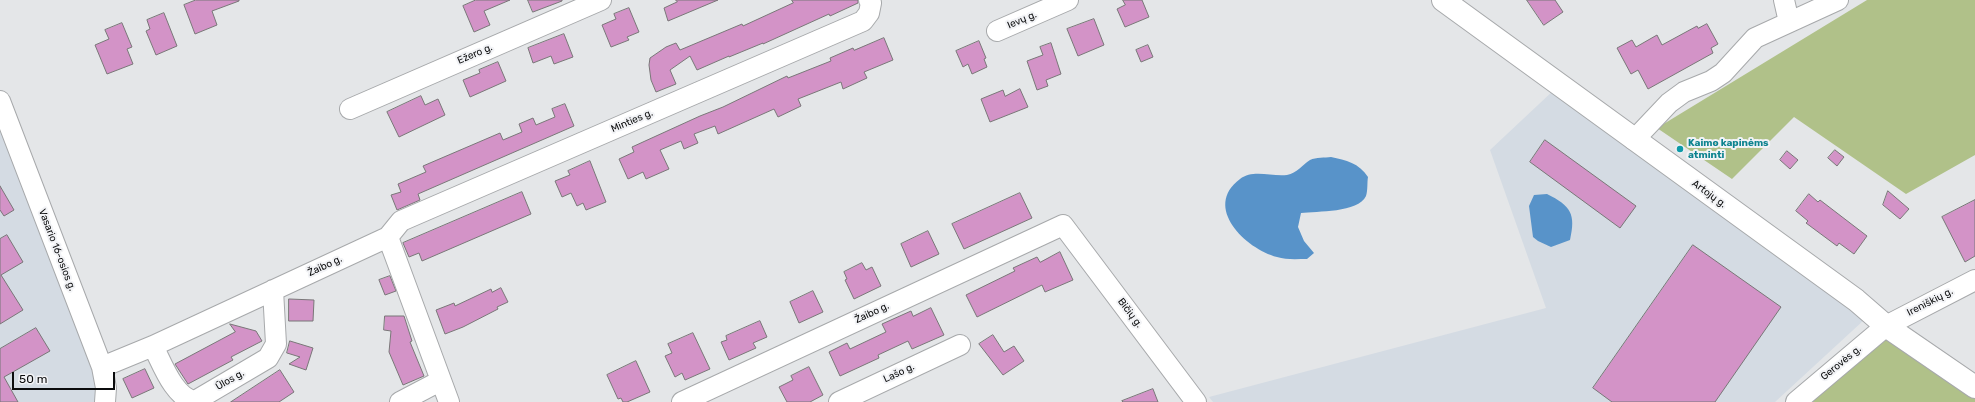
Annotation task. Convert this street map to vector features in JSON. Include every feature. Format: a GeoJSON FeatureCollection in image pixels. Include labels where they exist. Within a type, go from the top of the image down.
{"type":"FeatureCollection","features":[{"type":"Feature","properties":{"kind":"main road","name":"Artojų g."},"geometry":{"type":"LineString","coordinates":[[1454,3],[1634,140],[1856,300],[1886,326],[1975,387]]}},
{"type":"Feature","properties":{"kind":"street","name":"Ežero g."},"geometry":{"type":"LineString","coordinates":[[350,109],[409,82],[601,0]]}},
{"type":"Feature","properties":{"kind":"street","name":"Ievų g."},"geometry":{"type":"LineString","coordinates":[[997,31],[1068,0]]}},
{"type":"Feature","properties":{"kind":"street"},"geometry":{"type":"LineString","coordinates":[[1784,0],[1789,22]]}},
{"type":"Feature","properties":{"kind":"street"},"geometry":{"type":"LineString","coordinates":[[1634,140],[1669,103],[1684,92],[1711,81],[1723,73],[1755,38],[1838,0]]}},
{"type":"Feature","properties":{"kind":"street","name":"Minties g."},"geometry":{"type":"LineString","coordinates":[[388,237],[401,221],[863,21],[869,13],[870,2]]}},
{"type":"Feature","properties":{"kind":"street","name":"Vasario 16-osios g."},"geometry":{"type":"LineString","coordinates":[[0,101],[102,367],[106,388],[104,402]]}},
{"type":"Feature","properties":{"kind":"street","name":"Žaibo g."},"geometry":{"type":"LineString","coordinates":[[682,402],[1063,225]]}},
{"type":"Feature","properties":{"kind":"street","name":"Bičių g."},"geometry":{"type":"LineString","coordinates":[[1063,225],[1196,402]]}},
{"type":"Feature","properties":{"kind":"street"},"geometry":{"type":"LineString","coordinates":[[388,237],[400,265],[440,381],[449,402]]}},
{"type":"Feature","properties":{"kind":"street","name":"Žaibo g."},"geometry":{"type":"LineString","coordinates":[[102,367],[153,346],[388,237]]}},
{"type":"Feature","properties":{"kind":"street","name":"Ireniškių g."},"geometry":{"type":"LineString","coordinates":[[1886,326],[1975,280]]}},
{"type":"Feature","properties":{"kind":"street","name":"Ūlos g."},"geometry":{"type":"LineString","coordinates":[[153,346],[177,391],[188,400],[195,401],[268,358],[276,344],[273,290]]}},
{"type":"Feature","properties":{"kind":"street","name":"Gerovės g."},"geometry":{"type":"LineString","coordinates":[[1796,402],[1886,326]]}},
{"type":"Feature","properties":{"kind":"street","name":"Lašo g."},"geometry":{"type":"LineString","coordinates":[[839,402],[960,345]]}},
{"type":"Feature","properties":{"kind":"street"},"geometry":{"type":"LineString","coordinates":[[400,402],[440,381]]}},
{"type":"Feature","properties":{"kind":"shaded area"},"geometry":{"type":"Polygon","coordinates":[[[1555,89],[1864,320],[1775,402],[1213,402],[1209,397],[1546,308],[1490,150],[1555,89]]]}},
{"type":"Feature","properties":{"kind":"shaded area"},"geometry":{"type":"Polygon","coordinates":[[[0,124],[96,370],[98,402],[0,402],[0,124]]]}},
{"type":"Feature","properties":{"kind":"green space"},"geometry":{"type":"Polygon","coordinates":[[[1867,0],[1975,0],[1975,155],[1906,194],[1794,117],[1732,179],[1657,128],[1867,0]]]}},
{"type":"Feature","properties":{"kind":"green space"},"geometry":{"type":"Polygon","coordinates":[[[1886,336],[1975,394],[1975,402],[1813,402],[1810,398],[1886,336]]]}},
{"type":"Feature","properties":{"kind":"water"},"geometry":{"type":"Polygon","coordinates":[[[1331,157],[1342,159],[1361,168],[1368,177],[1367,194],[1362,202],[1355,206],[1336,210],[1301,213],[1298,227],[1304,241],[1314,253],[1307,259],[1284,259],[1265,252],[1253,245],[1233,226],[1227,214],[1225,202],[1229,190],[1240,179],[1251,174],[1287,175],[1297,171],[1312,159],[1331,157]]]}},
{"type":"Feature","properties":{"kind":"water"},"geometry":{"type":"Polygon","coordinates":[[[1547,194],[1562,203],[1570,212],[1572,217],[1572,231],[1570,240],[1551,247],[1533,237],[1529,206],[1534,195],[1547,194]]]}},
{"type":"Feature","properties":{"kind":"building"},"geometry":{"type":"Polygon","coordinates":[[[196,0],[239,1],[212,11],[217,25],[195,34],[184,5],[196,0]]]}},
{"type":"Feature","properties":{"kind":"building"},"geometry":{"type":"Polygon","coordinates":[[[476,0],[510,0],[484,11],[490,25],[474,32],[463,6],[476,0]]]}},
{"type":"Feature","properties":{"kind":"building"},"geometry":{"type":"Polygon","coordinates":[[[528,0],[562,0],[562,1],[533,12],[528,0]]]}},
{"type":"Feature","properties":{"kind":"building"},"geometry":{"type":"Polygon","coordinates":[[[676,0],[718,0],[668,21],[664,8],[677,2],[676,0]]]}},
{"type":"Feature","properties":{"kind":"building"},"geometry":{"type":"Polygon","coordinates":[[[792,0],[858,0],[858,3],[830,16],[829,14],[763,44],[729,56],[697,70],[690,56],[670,70],[676,84],[656,92],[651,80],[649,65],[650,58],[666,47],[676,43],[680,50],[742,24],[743,26],[793,3],[792,0]]]}},
{"type":"Feature","properties":{"kind":"building"},"geometry":{"type":"Polygon","coordinates":[[[1123,0],[1142,0],[1149,17],[1125,27],[1117,9],[1125,5],[1123,0]]]}},
{"type":"Feature","properties":{"kind":"building"},"geometry":{"type":"Polygon","coordinates":[[[1527,0],[1555,0],[1563,12],[1544,25],[1527,0]]]}},
{"type":"Feature","properties":{"kind":"building"},"geometry":{"type":"Polygon","coordinates":[[[629,8],[639,32],[627,37],[629,40],[611,47],[602,25],[616,19],[614,14],[629,8]]]}},
{"type":"Feature","properties":{"kind":"building"},"geometry":{"type":"Polygon","coordinates":[[[164,13],[177,46],[156,55],[146,31],[150,29],[147,20],[164,13]]]}},
{"type":"Feature","properties":{"kind":"building"},"geometry":{"type":"Polygon","coordinates":[[[1094,19],[1104,45],[1078,56],[1067,29],[1094,19]]]}},
{"type":"Feature","properties":{"kind":"building"},"geometry":{"type":"Polygon","coordinates":[[[122,23],[132,47],[127,49],[133,64],[107,74],[95,45],[109,39],[105,30],[122,23]]]}},
{"type":"Feature","properties":{"kind":"building"},"geometry":{"type":"Polygon","coordinates":[[[1707,24],[1718,44],[1711,48],[1713,53],[1648,89],[1638,70],[1631,74],[1617,48],[1632,40],[1636,47],[1657,35],[1662,45],[1697,26],[1698,28],[1707,24]]]}},
{"type":"Feature","properties":{"kind":"building"},"geometry":{"type":"Polygon","coordinates":[[[564,34],[573,57],[554,64],[551,56],[533,63],[528,48],[564,34]]]}},
{"type":"Feature","properties":{"kind":"building"},"geometry":{"type":"Polygon","coordinates":[[[884,38],[893,60],[864,72],[867,78],[843,89],[841,82],[798,99],[801,106],[778,117],[774,109],[718,134],[715,126],[694,134],[698,143],[684,149],[681,141],[660,150],[669,169],[646,179],[643,172],[628,179],[619,159],[634,152],[632,147],[723,107],[787,76],[788,78],[831,61],[830,58],[853,48],[854,50],[884,38]]]}},
{"type":"Feature","properties":{"kind":"building"},"geometry":{"type":"Polygon","coordinates":[[[979,41],[986,58],[984,59],[987,67],[972,74],[968,64],[963,67],[956,51],[979,41]]]}},
{"type":"Feature","properties":{"kind":"building"},"geometry":{"type":"Polygon","coordinates":[[[1051,43],[1061,74],[1046,80],[1048,86],[1037,90],[1027,61],[1043,55],[1040,47],[1051,43]]]}},
{"type":"Feature","properties":{"kind":"building"},"geometry":{"type":"Polygon","coordinates":[[[1148,45],[1153,57],[1141,62],[1136,50],[1148,45]]]}},
{"type":"Feature","properties":{"kind":"building"},"geometry":{"type":"Polygon","coordinates":[[[498,62],[506,81],[470,97],[463,80],[480,73],[479,70],[498,62]]]}},
{"type":"Feature","properties":{"kind":"building"},"geometry":{"type":"Polygon","coordinates":[[[1020,89],[1028,107],[990,122],[981,99],[1003,90],[1005,96],[1020,89]]]}},
{"type":"Feature","properties":{"kind":"building"},"geometry":{"type":"Polygon","coordinates":[[[421,96],[425,105],[438,99],[445,115],[399,137],[387,112],[421,96]]]}},
{"type":"Feature","properties":{"kind":"building"},"geometry":{"type":"Polygon","coordinates":[[[565,104],[574,126],[418,194],[420,200],[397,210],[391,195],[401,192],[398,184],[426,172],[423,166],[500,133],[503,140],[522,132],[519,124],[533,118],[536,125],[555,117],[552,109],[565,104]]]}},
{"type":"Feature","properties":{"kind":"building"},"geometry":{"type":"Polygon","coordinates":[[[1545,140],[1636,206],[1620,228],[1530,162],[1545,140]]]}},
{"type":"Feature","properties":{"kind":"building"},"geometry":{"type":"Polygon","coordinates":[[[1835,150],[1844,157],[1837,166],[1828,158],[1835,150]]]}},
{"type":"Feature","properties":{"kind":"building"},"geometry":{"type":"Polygon","coordinates":[[[1787,151],[1798,160],[1790,169],[1780,160],[1787,151]]]}},
{"type":"Feature","properties":{"kind":"building"},"geometry":{"type":"Polygon","coordinates":[[[590,161],[606,202],[586,210],[583,203],[577,206],[571,193],[562,197],[555,181],[570,175],[568,171],[590,161]]]}},
{"type":"Feature","properties":{"kind":"building"},"geometry":{"type":"Polygon","coordinates":[[[0,186],[14,210],[4,216],[0,210],[0,186]]]}},
{"type":"Feature","properties":{"kind":"building"},"geometry":{"type":"Polygon","coordinates":[[[1888,191],[1909,209],[1900,219],[1883,205],[1888,191]]]}},
{"type":"Feature","properties":{"kind":"building"},"geometry":{"type":"Polygon","coordinates":[[[522,192],[531,214],[422,261],[419,253],[409,257],[403,243],[522,192]]]}},
{"type":"Feature","properties":{"kind":"building"},"geometry":{"type":"Polygon","coordinates":[[[1020,193],[1032,218],[964,249],[952,224],[1020,193]]]}},
{"type":"Feature","properties":{"kind":"building"},"geometry":{"type":"Polygon","coordinates":[[[1809,194],[1818,202],[1820,200],[1867,236],[1854,254],[1839,243],[1837,246],[1806,223],[1808,221],[1796,211],[1809,194]]]}},
{"type":"Feature","properties":{"kind":"building"},"geometry":{"type":"Polygon","coordinates":[[[1975,200],[1975,256],[1965,262],[1942,217],[1975,200]]]}},
{"type":"Feature","properties":{"kind":"building"},"geometry":{"type":"Polygon","coordinates":[[[928,231],[939,254],[911,267],[901,244],[928,231]]]}},
{"type":"Feature","properties":{"kind":"building"},"geometry":{"type":"Polygon","coordinates":[[[7,235],[23,262],[1,275],[23,310],[0,324],[0,239],[7,235]]]}},
{"type":"Feature","properties":{"kind":"building"},"geometry":{"type":"Polygon","coordinates":[[[1693,245],[1781,307],[1715,402],[1612,402],[1593,388],[1693,245]]]}},
{"type":"Feature","properties":{"kind":"building"},"geometry":{"type":"Polygon","coordinates":[[[1060,252],[1073,280],[1045,292],[1042,285],[977,317],[966,295],[1015,271],[1013,268],[1037,257],[1040,262],[1060,252]]]}},
{"type":"Feature","properties":{"kind":"building"},"geometry":{"type":"Polygon","coordinates":[[[862,263],[866,270],[872,267],[881,286],[854,299],[845,280],[847,279],[844,272],[862,263]]]}},
{"type":"Feature","properties":{"kind":"building"},"geometry":{"type":"Polygon","coordinates":[[[390,276],[396,291],[385,295],[379,280],[390,276]]]}},
{"type":"Feature","properties":{"kind":"building"},"geometry":{"type":"Polygon","coordinates":[[[501,288],[508,302],[497,307],[498,309],[463,327],[445,334],[436,310],[454,303],[455,306],[491,289],[492,292],[501,288]]]}},
{"type":"Feature","properties":{"kind":"building"},"geometry":{"type":"Polygon","coordinates":[[[813,291],[823,312],[799,323],[790,302],[813,291]]]}},
{"type":"Feature","properties":{"kind":"building"},"geometry":{"type":"Polygon","coordinates":[[[289,299],[314,300],[313,321],[289,321],[289,299]]]}},
{"type":"Feature","properties":{"kind":"building"},"geometry":{"type":"Polygon","coordinates":[[[931,308],[944,335],[912,349],[908,341],[878,355],[879,358],[840,376],[829,352],[847,343],[850,349],[886,332],[882,324],[911,311],[913,316],[931,308]]]}},
{"type":"Feature","properties":{"kind":"building"},"geometry":{"type":"Polygon","coordinates":[[[385,316],[404,316],[412,341],[410,342],[424,376],[403,385],[389,352],[391,331],[384,330],[385,316]]]}},
{"type":"Feature","properties":{"kind":"building"},"geometry":{"type":"Polygon","coordinates":[[[760,321],[767,337],[753,343],[756,348],[729,360],[721,342],[727,340],[726,336],[760,321]]]}},
{"type":"Feature","properties":{"kind":"building"},"geometry":{"type":"Polygon","coordinates":[[[230,324],[256,331],[262,341],[231,357],[233,360],[188,384],[175,364],[235,332],[230,324]]]}},
{"type":"Feature","properties":{"kind":"building"},"geometry":{"type":"Polygon","coordinates":[[[36,328],[50,351],[4,377],[18,402],[0,402],[0,349],[36,328]]]}},
{"type":"Feature","properties":{"kind":"building"},"geometry":{"type":"Polygon","coordinates":[[[693,333],[710,369],[685,380],[682,373],[675,377],[665,356],[672,353],[668,344],[693,333]]]}},
{"type":"Feature","properties":{"kind":"building"},"geometry":{"type":"Polygon","coordinates":[[[993,335],[1004,352],[1014,346],[1024,361],[1003,375],[979,344],[993,335]]]}},
{"type":"Feature","properties":{"kind":"building"},"geometry":{"type":"Polygon","coordinates":[[[290,341],[313,348],[306,370],[289,364],[300,357],[287,353],[290,341]]]}},
{"type":"Feature","properties":{"kind":"building"},"geometry":{"type":"Polygon","coordinates":[[[636,361],[650,392],[627,402],[623,402],[621,398],[618,399],[607,375],[636,361]]]}},
{"type":"Feature","properties":{"kind":"building"},"geometry":{"type":"Polygon","coordinates":[[[809,367],[823,395],[810,402],[787,402],[779,387],[793,380],[791,376],[809,367]]]}},
{"type":"Feature","properties":{"kind":"building"},"geometry":{"type":"Polygon","coordinates":[[[145,369],[154,388],[132,398],[123,379],[145,369]]]}},
{"type":"Feature","properties":{"kind":"building"},"geometry":{"type":"Polygon","coordinates":[[[280,370],[294,392],[279,402],[231,402],[280,370]]]}},
{"type":"Feature","properties":{"kind":"building"},"geometry":{"type":"Polygon","coordinates":[[[1153,389],[1158,402],[1122,401],[1153,389]]]}},
{"type":"Feature","properties":{"kind":"place","name":"Kaimo kapinėms atminti"},"geometry":{"type":"Point","coordinates":[1680,149]}}]}
